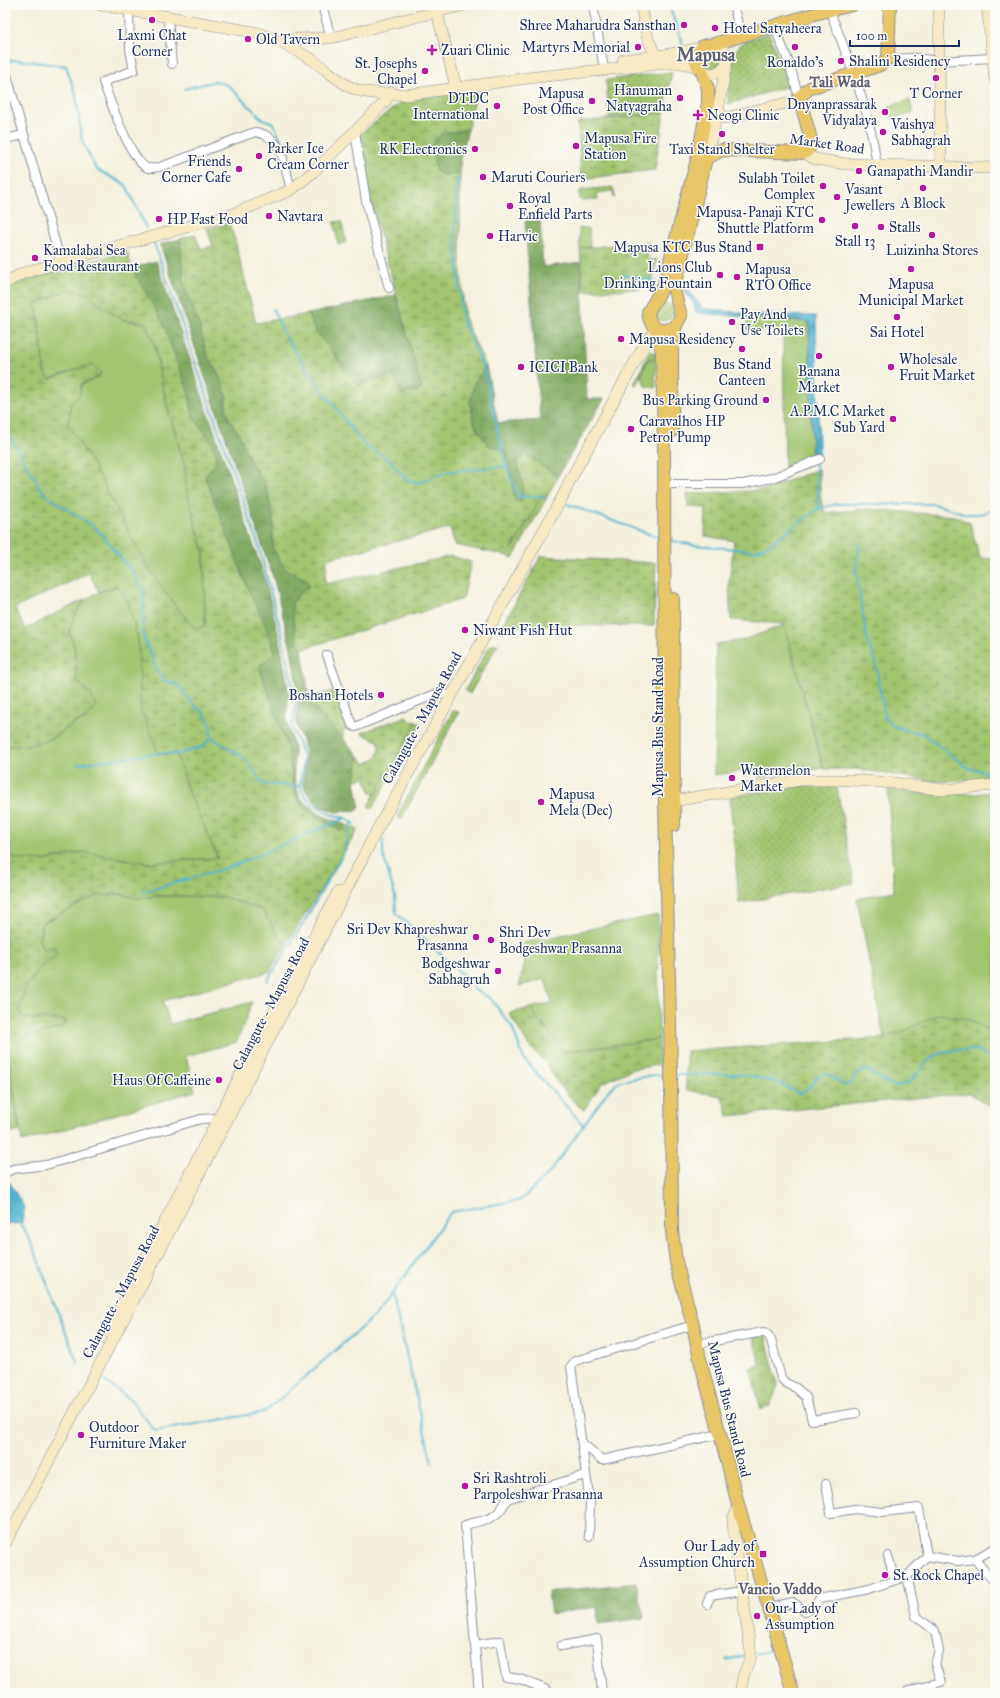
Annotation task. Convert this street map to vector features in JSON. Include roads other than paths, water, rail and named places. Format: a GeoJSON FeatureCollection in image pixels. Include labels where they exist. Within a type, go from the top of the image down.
{"type":"FeatureCollection","features":[{"type":"Feature","properties":{"kind":"main road"},"geometry":{"type":"LineString","coordinates":[[101,5],[259,33],[280,42],[312,60],[344,84],[358,90],[391,92],[406,95],[455,84],[656,56],[700,48],[707,44],[714,44],[814,14],[852,5]]}},
{"type":"Feature","properties":{"kind":"main road"},"geometry":{"type":"LineString","coordinates":[[280,42],[293,39],[331,38],[392,24],[436,8],[464,5]]}},
{"type":"Feature","properties":{"kind":"main road"},"geometry":{"type":"LineString","coordinates":[[641,5],[648,40],[656,56]]}},
{"type":"Feature","properties":{"kind":"main road"},"geometry":{"type":"LineString","coordinates":[[804,153],[808,151],[812,143],[800,102],[804,91],[880,66],[888,59],[890,5]]}},
{"type":"Feature","properties":{"kind":"main road"},"geometry":{"type":"LineString","coordinates":[[939,5],[941,164]]}},
{"type":"Feature","properties":{"kind":"main road"},"geometry":{"type":"LineString","coordinates":[[987,5],[995,79]]}},
{"type":"Feature","properties":{"kind":"main road"},"geometry":{"type":"LineString","coordinates":[[436,8],[455,84]]}},
{"type":"Feature","properties":{"kind":"main road"},"geometry":{"type":"LineString","coordinates":[[700,48],[696,61],[708,89],[708,103],[697,160],[663,287],[648,312],[651,325],[656,329],[662,330],[675,327],[681,316],[674,290],[718,111],[727,60],[723,48],[714,44]]}},
{"type":"Feature","properties":{"kind":"main road"},"geometry":{"type":"LineString","coordinates":[[455,84],[667,63],[682,63],[700,69],[707,74],[716,74],[725,66]]}},
{"type":"Feature","properties":{"kind":"main road"},"geometry":{"type":"LineString","coordinates":[[5,282],[23,273],[233,214],[291,190],[313,172],[355,132],[385,102],[391,92]]}},
{"type":"Feature","properties":{"kind":"main road"},"geometry":{"type":"LineString","coordinates":[[718,111],[725,118],[786,103],[800,102]]}},
{"type":"Feature","properties":{"kind":"main road","name":"Market Road"},"geometry":{"type":"LineString","coordinates":[[812,143],[822,154],[846,159],[876,159],[995,168]]}},
{"type":"Feature","properties":{"kind":"main road","name":"Market Road"},"geometry":{"type":"LineString","coordinates":[[706,159],[722,150],[804,153],[815,159],[846,164],[941,164],[995,162]]}},
{"type":"Feature","properties":{"kind":"main road"},"geometry":{"type":"LineString","coordinates":[[655,301],[659,299],[670,299],[678,305]]}},
{"type":"Feature","properties":{"kind":"main road","name":"Mapusa Bus Stand Road"},"geometry":{"type":"LineString","coordinates":[[675,327],[672,348],[670,802],[672,1231],[676,1262],[693,1326],[701,1364],[739,1508],[793,1693]]}},
{"type":"Feature","properties":{"kind":"main road","name":"Calangute - Mapusa Road"},"geometry":{"type":"LineString","coordinates":[[5,1532],[222,1119],[448,696],[564,494],[569,482],[645,344],[656,329]]}},
{"type":"Feature","properties":{"kind":"main road","name":"Mapusa Bus Stand Road"},"geometry":{"type":"LineString","coordinates":[[656,329],[662,351],[670,802]]}},
{"type":"Feature","properties":{"kind":"main road"},"geometry":{"type":"LineString","coordinates":[[670,802],[800,780],[851,780],[894,783],[942,790],[991,786]]}},
{"type":"Feature","properties":{"kind":"main road","name":"Calangute - Mapusa Road"},"geometry":{"type":"LineString","coordinates":[[5,1544],[222,1119]]}},
{"type":"Feature","properties":{"kind":"main road"},"geometry":{"type":"LineString","coordinates":[[739,1508],[733,1518],[733,1523],[751,1655],[743,1677],[740,1693]]}},
{"type":"Feature","properties":{"kind":"street"},"geometry":{"type":"LineString","coordinates":[[322,5],[331,38]]}},
{"type":"Feature","properties":{"kind":"street"},"geometry":{"type":"LineString","coordinates":[[733,5],[741,35]]}},
{"type":"Feature","properties":{"kind":"street"},"geometry":{"type":"LineString","coordinates":[[129,11],[130,49],[134,70],[103,82],[128,143],[140,163],[148,168],[160,167],[255,132],[264,133],[278,144],[291,190]]}},
{"type":"Feature","properties":{"kind":"street"},"geometry":{"type":"LineString","coordinates":[[594,11],[603,63]]}},
{"type":"Feature","properties":{"kind":"street"},"geometry":{"type":"LineString","coordinates":[[830,11],[865,107],[876,159]]}},
{"type":"Feature","properties":{"kind":"street"},"geometry":{"type":"LineString","coordinates":[[168,18],[172,64]]}},
{"type":"Feature","properties":{"kind":"street"},"geometry":{"type":"LineString","coordinates":[[774,26],[789,63],[800,102]]}},
{"type":"Feature","properties":{"kind":"street"},"geometry":{"type":"LineString","coordinates":[[888,59],[915,58],[939,61],[992,58]]}},
{"type":"Feature","properties":{"kind":"street"},"geometry":{"type":"LineString","coordinates":[[5,69],[61,262]]}},
{"type":"Feature","properties":{"kind":"street"},"geometry":{"type":"LineString","coordinates":[[355,132],[366,200],[389,288]]}},
{"type":"Feature","properties":{"kind":"street"},"geometry":{"type":"LineString","coordinates":[[5,139],[24,135]]}},
{"type":"Feature","properties":{"kind":"street"},"geometry":{"type":"LineString","coordinates":[[672,484],[743,484],[772,478],[820,459]]}},
{"type":"Feature","properties":{"kind":"street"},"geometry":{"type":"LineString","coordinates":[[327,655],[352,724],[355,727],[438,693],[448,696]]}},
{"type":"Feature","properties":{"kind":"street"},"geometry":{"type":"LineString","coordinates":[[5,1173],[13,1169],[46,1165],[201,1119],[222,1119]]}},
{"type":"Feature","properties":{"kind":"street"},"geometry":{"type":"LineString","coordinates":[[589,1536],[590,1503],[571,1366],[574,1361],[693,1326]]}},
{"type":"Feature","properties":{"kind":"street"},"geometry":{"type":"LineString","coordinates":[[697,1344],[764,1332],[771,1340],[781,1378],[806,1397],[812,1420],[856,1413]]}},
{"type":"Feature","properties":{"kind":"street"},"geometry":{"type":"LineString","coordinates":[[582,1443],[602,1460],[720,1434]]}},
{"type":"Feature","properties":{"kind":"street"},"geometry":{"type":"LineString","coordinates":[[479,1693],[465,1525],[494,1518],[502,1511],[507,1500],[585,1475]]}},
{"type":"Feature","properties":{"kind":"street"},"geometry":{"type":"LineString","coordinates":[[826,1484],[831,1513],[855,1509],[882,1512],[919,1508],[927,1556]]}},
{"type":"Feature","properties":{"kind":"street"},"geometry":{"type":"LineString","coordinates":[[927,1556],[958,1561],[975,1558],[995,1548]]}},
{"type":"Feature","properties":{"kind":"street"},"geometry":{"type":"LineString","coordinates":[[888,1556],[895,1580]]}},
{"type":"Feature","properties":{"kind":"street"},"geometry":{"type":"LineString","coordinates":[[769,1608],[794,1603],[804,1611],[813,1609],[819,1599],[868,1589],[907,1576],[927,1556]]}},
{"type":"Feature","properties":{"kind":"street"},"geometry":{"type":"LineString","coordinates":[[975,1558],[986,1574],[995,1582]]}},
{"type":"Feature","properties":{"kind":"street"},"geometry":{"type":"LineString","coordinates":[[907,1576],[916,1616],[935,1631],[939,1651],[936,1664],[941,1682],[908,1691]]}},
{"type":"Feature","properties":{"kind":"street"},"geometry":{"type":"LineString","coordinates":[[707,1604],[710,1596],[742,1591]]}},
{"type":"Feature","properties":{"kind":"street"},"geometry":{"type":"LineString","coordinates":[[561,1646],[597,1639],[602,1693]]}},
{"type":"Feature","properties":{"kind":"street"},"geometry":{"type":"LineString","coordinates":[[475,1645],[500,1641],[506,1677],[520,1679],[547,1690],[548,1693]]}},
{"type":"Feature","properties":{"kind":"water"},"geometry":{"type":"Polygon","coordinates":[[[682,282],[702,308],[749,314],[816,316],[819,454],[812,457],[809,322],[697,313],[691,300],[683,290],[682,282]]]}},
{"type":"Feature","properties":{"kind":"water"},"geometry":{"type":"Polygon","coordinates":[[[8,1180],[24,1207],[22,1223],[5,1225],[5,1183],[8,1180]]]}},
{"type":"Feature","properties":{"kind":"waterway"},"geometry":{"type":"LineString","coordinates":[[669,5],[683,45]]}},
{"type":"Feature","properties":{"kind":"waterway"},"geometry":{"type":"LineString","coordinates":[[5,61],[18,60],[66,66],[76,95],[82,141],[96,169],[126,185],[146,228]]}},
{"type":"Feature","properties":{"kind":"waterway"},"geometry":{"type":"LineString","coordinates":[[184,89],[216,81],[229,86],[261,118],[273,123],[282,142],[292,175]]}},
{"type":"Feature","properties":{"kind":"waterway"},"geometry":{"type":"LineString","coordinates":[[457,178],[455,233],[462,320],[483,367],[506,466],[519,497],[545,496]]}},
{"type":"Feature","properties":{"kind":"waterway"},"geometry":{"type":"LineString","coordinates":[[154,243],[259,547],[283,640],[296,704],[292,727],[304,758],[300,786],[304,795],[313,804],[330,814],[345,818],[355,824]]}},
{"type":"Feature","properties":{"kind":"waterway"},"geometry":{"type":"LineString","coordinates":[[624,275],[656,281]]}},
{"type":"Feature","properties":{"kind":"waterway"},"geometry":{"type":"LineString","coordinates":[[273,309],[283,332],[308,371],[364,445],[388,459],[407,480],[419,483],[446,472],[506,466]]}},
{"type":"Feature","properties":{"kind":"waterway"},"geometry":{"type":"LineString","coordinates":[[5,429],[44,494],[96,528],[135,575],[144,593],[143,636],[156,668],[163,680],[178,685],[194,705],[202,711],[210,723],[211,737],[247,760],[263,784],[300,786]]}},
{"type":"Feature","properties":{"kind":"waterway"},"geometry":{"type":"LineString","coordinates":[[816,464],[818,509]]}},
{"type":"Feature","properties":{"kind":"waterway"},"geometry":{"type":"LineString","coordinates":[[567,504],[660,538]]}},
{"type":"Feature","properties":{"kind":"waterway"},"geometry":{"type":"LineString","coordinates":[[668,540],[694,545],[755,551],[768,545],[818,509],[837,504],[934,504],[966,514],[981,514],[995,509]]}},
{"type":"Feature","properties":{"kind":"waterway"},"geometry":{"type":"LineString","coordinates":[[860,544],[856,571],[867,640],[875,660],[885,718],[895,727],[923,734],[968,768],[987,772],[988,781]]}},
{"type":"Feature","properties":{"kind":"waterway"},"geometry":{"type":"LineString","coordinates":[[77,764],[161,753],[179,754],[204,746],[211,737]]}},
{"type":"Feature","properties":{"kind":"waterway"},"geometry":{"type":"LineString","coordinates":[[990,789],[995,819]]}},
{"type":"Feature","properties":{"kind":"waterway"},"geometry":{"type":"LineString","coordinates":[[143,892],[233,866],[345,818]]}},
{"type":"Feature","properties":{"kind":"waterway"},"geometry":{"type":"LineString","coordinates":[[267,981],[301,927],[342,856],[352,823]]}},
{"type":"Feature","properties":{"kind":"waterway"},"geometry":{"type":"LineString","coordinates":[[383,839],[383,854],[395,896],[396,913],[467,979],[475,990],[490,998],[512,1027],[524,1059],[584,1126]]}},
{"type":"Feature","properties":{"kind":"waterway"},"geometry":{"type":"LineString","coordinates":[[675,1075],[739,1074],[777,1082],[799,1094],[810,1087],[816,1078],[823,1074],[828,1074],[844,1086],[851,1084],[857,1073],[867,1070],[887,1083],[899,1086],[910,1082],[931,1058],[941,1053],[956,1050],[981,1052],[990,1059],[995,1068]]}},
{"type":"Feature","properties":{"kind":"waterway"},"geometry":{"type":"LineString","coordinates":[[103,1380],[130,1399],[155,1431],[265,1412],[378,1313],[451,1212],[521,1200],[550,1172],[608,1091],[620,1081],[655,1075],[666,1075]]}},
{"type":"Feature","properties":{"kind":"waterway"},"geometry":{"type":"LineString","coordinates":[[20,1222],[32,1244],[78,1364]]}},
{"type":"Feature","properties":{"kind":"waterway"},"geometry":{"type":"LineString","coordinates":[[392,1293],[432,1463]]}},
{"type":"Feature","properties":{"kind":"waterway"},"geometry":{"type":"LineString","coordinates":[[755,1654],[776,1649]]}},
{"type":"Feature","properties":{"kind":"waterway"},"geometry":{"type":"LineString","coordinates":[[726,1660],[746,1655]]}},
{"type":"Feature","properties":{"kind":"place","name":"Laxmi Chat Corner"},"geometry":{"type":"Point","coordinates":[152,20]}},
{"type":"Feature","properties":{"kind":"place","name":"Shree Maharudra Sansthan"},"geometry":{"type":"Point","coordinates":[684,25]}},
{"type":"Feature","properties":{"kind":"place","name":"Hotel Satyaheera"},"geometry":{"type":"Point","coordinates":[715,28]}},
{"type":"Feature","properties":{"kind":"place","name":"Old Tavern"},"geometry":{"type":"Point","coordinates":[248,39]}},
{"type":"Feature","properties":{"kind":"place","name":"Martyrs Memorial"},"geometry":{"type":"Point","coordinates":[638,47]}},
{"type":"Feature","properties":{"kind":"place","name":"Ronaldo's"},"geometry":{"type":"Point","coordinates":[795,47]}},
{"type":"Feature","properties":{"kind":"place","name":"Zuari Clinic"},"geometry":{"type":"Point","coordinates":[432,50]}},
{"type":"Feature","properties":{"kind":"place","name":"Shalini Residency"},"geometry":{"type":"Point","coordinates":[841,61]}},
{"type":"Feature","properties":{"kind":"place","name":"St. Josephs Chapel"},"geometry":{"type":"Point","coordinates":[425,71]}},
{"type":"Feature","properties":{"kind":"place","name":"T Corner"},"geometry":{"type":"Point","coordinates":[936,78]}},
{"type":"Feature","properties":{"kind":"place","name":"Hanuman Natyagraha"},"geometry":{"type":"Point","coordinates":[680,98]}},
{"type":"Feature","properties":{"kind":"place","name":"Mapusa Post Office"},"geometry":{"type":"Point","coordinates":[592,101]}},
{"type":"Feature","properties":{"kind":"place","name":"DTDC International"},"geometry":{"type":"Point","coordinates":[497,106]}},
{"type":"Feature","properties":{"kind":"place","name":"Dnyanprassarak Vidyalaya"},"geometry":{"type":"Point","coordinates":[885,112]}},
{"type":"Feature","properties":{"kind":"place","name":"Neogi Clinic"},"geometry":{"type":"Point","coordinates":[698,115]}},
{"type":"Feature","properties":{"kind":"place","name":"Vaishya Sabhagrah"},"geometry":{"type":"Point","coordinates":[883,132]}},
{"type":"Feature","properties":{"kind":"place","name":"Taxi Stand Shelter"},"geometry":{"type":"Point","coordinates":[722,134]}},
{"type":"Feature","properties":{"kind":"place","name":"Mapusa Fire Station"},"geometry":{"type":"Point","coordinates":[576,146]}},
{"type":"Feature","properties":{"kind":"place","name":"RK Electronics"},"geometry":{"type":"Point","coordinates":[475,149]}},
{"type":"Feature","properties":{"kind":"place","name":"Parker Ice Cream Corner"},"geometry":{"type":"Point","coordinates":[259,156]}},
{"type":"Feature","properties":{"kind":"place","name":"Friends Corner Cafe"},"geometry":{"type":"Point","coordinates":[239,169]}},
{"type":"Feature","properties":{"kind":"place","name":"Ganapathi Mandir"},"geometry":{"type":"Point","coordinates":[859,171]}},
{"type":"Feature","properties":{"kind":"place","name":"Maruti Couriers"},"geometry":{"type":"Point","coordinates":[483,177]}},
{"type":"Feature","properties":{"kind":"place","name":"Sulabh Toilet Complex"},"geometry":{"type":"Point","coordinates":[823,186]}},
{"type":"Feature","properties":{"kind":"place","name":"A Block"},"geometry":{"type":"Point","coordinates":[923,188]}},
{"type":"Feature","properties":{"kind":"place","name":"Vasant Jewellers"},"geometry":{"type":"Point","coordinates":[837,197]}},
{"type":"Feature","properties":{"kind":"place","name":"Royal Enfield Parts"},"geometry":{"type":"Point","coordinates":[510,206]}},
{"type":"Feature","properties":{"kind":"place","name":"Navtara"},"geometry":{"type":"Point","coordinates":[269,216]}},
{"type":"Feature","properties":{"kind":"place","name":"HP Fast Food"},"geometry":{"type":"Point","coordinates":[159,219]}},
{"type":"Feature","properties":{"kind":"place","name":"Mapusa-Panaji KTC Shuttle Platform"},"geometry":{"type":"Point","coordinates":[822,220]}},
{"type":"Feature","properties":{"kind":"place","name":"Stall 13"},"geometry":{"type":"Point","coordinates":[855,226]}},
{"type":"Feature","properties":{"kind":"place","name":"Stalls"},"geometry":{"type":"Point","coordinates":[881,227]}},
{"type":"Feature","properties":{"kind":"place","name":"Luizinha Stores"},"geometry":{"type":"Point","coordinates":[932,235]}},
{"type":"Feature","properties":{"kind":"place","name":"Harvic"},"geometry":{"type":"Point","coordinates":[490,236]}},
{"type":"Feature","properties":{"kind":"place","name":"Mapusa KTC Bus Stand"},"geometry":{"type":"Point","coordinates":[760,247]}},
{"type":"Feature","properties":{"kind":"place","name":"Kamalabai Sea Food Restaurant"},"geometry":{"type":"Point","coordinates":[35,258]}},
{"type":"Feature","properties":{"kind":"place","name":"Mapusa Municipal Market"},"geometry":{"type":"Point","coordinates":[911,269]}},
{"type":"Feature","properties":{"kind":"place","name":"Lions Club Drinking Fountain"},"geometry":{"type":"Point","coordinates":[720,275]}},
{"type":"Feature","properties":{"kind":"place","name":"Mapusa RTO Office"},"geometry":{"type":"Point","coordinates":[737,277]}},
{"type":"Feature","properties":{"kind":"place","name":"Sai Hotel"},"geometry":{"type":"Point","coordinates":[897,317]}},
{"type":"Feature","properties":{"kind":"place","name":"Pay And Use Toilets"},"geometry":{"type":"Point","coordinates":[732,322]}},
{"type":"Feature","properties":{"kind":"place","name":"Mapusa Residency"},"geometry":{"type":"Point","coordinates":[621,339]}},
{"type":"Feature","properties":{"kind":"place","name":"Bus Stand Canteen"},"geometry":{"type":"Point","coordinates":[742,349]}},
{"type":"Feature","properties":{"kind":"place","name":"Banana Market"},"geometry":{"type":"Point","coordinates":[819,356]}},
{"type":"Feature","properties":{"kind":"place","name":"ICICI Bank"},"geometry":{"type":"Point","coordinates":[521,367]}},
{"type":"Feature","properties":{"kind":"place","name":"Wholesale Fruit Market"},"geometry":{"type":"Point","coordinates":[891,367]}},
{"type":"Feature","properties":{"kind":"place","name":"Bus Parking Ground"},"geometry":{"type":"Point","coordinates":[766,400]}},
{"type":"Feature","properties":{"kind":"place","name":"A.P.M.C Market Sub Yard"},"geometry":{"type":"Point","coordinates":[893,419]}},
{"type":"Feature","properties":{"kind":"place","name":"Caravalhos HP Petrol Pump"},"geometry":{"type":"Point","coordinates":[631,429]}},
{"type":"Feature","properties":{"kind":"place","name":"Niwant Fish Hut"},"geometry":{"type":"Point","coordinates":[465,630]}},
{"type":"Feature","properties":{"kind":"place","name":"Boshan Hotels"},"geometry":{"type":"Point","coordinates":[381,695]}},
{"type":"Feature","properties":{"kind":"place","name":"Watermelon Market"},"geometry":{"type":"Point","coordinates":[732,778]}},
{"type":"Feature","properties":{"kind":"place","name":"Mapusa Mela (Dec)"},"geometry":{"type":"Point","coordinates":[541,802]}},
{"type":"Feature","properties":{"kind":"place","name":"Sri Dev Khapreshwar Prasanna"},"geometry":{"type":"Point","coordinates":[476,937]}},
{"type":"Feature","properties":{"kind":"place","name":"Shri Dev Bodgeshwar Prasanna"},"geometry":{"type":"Point","coordinates":[491,940]}},
{"type":"Feature","properties":{"kind":"place","name":"Bodgeshwar Sabhagruh"},"geometry":{"type":"Point","coordinates":[498,971]}},
{"type":"Feature","properties":{"kind":"place","name":"Haus Of Caffeine"},"geometry":{"type":"Point","coordinates":[219,1080]}},
{"type":"Feature","properties":{"kind":"place","name":"Outdoor Furniture Maker"},"geometry":{"type":"Point","coordinates":[81,1435]}},
{"type":"Feature","properties":{"kind":"place","name":"Sri Rashtroli Parpoleshwar Prasanna"},"geometry":{"type":"Point","coordinates":[465,1486]}},
{"type":"Feature","properties":{"kind":"place","name":"Our Lady of Assumption Church"},"geometry":{"type":"Point","coordinates":[763,1554]}},
{"type":"Feature","properties":{"kind":"place","name":"St. Rock Chapel"},"geometry":{"type":"Point","coordinates":[885,1575]}},
{"type":"Feature","properties":{"kind":"place","name":"Our Lady of Assumption"},"geometry":{"type":"Point","coordinates":[757,1616]}},
{"type":"Feature","properties":{"kind":"district","name":"Mapusa"},"geometry":{"type":"Point","coordinates":[706,55]}},
{"type":"Feature","properties":{"kind":"district","name":"Tali Wada"},"geometry":{"type":"Point","coordinates":[840,82]}},
{"type":"Feature","properties":{"kind":"district","name":"Vancio Vaddo"},"geometry":{"type":"Point","coordinates":[780,1589]}}]}
